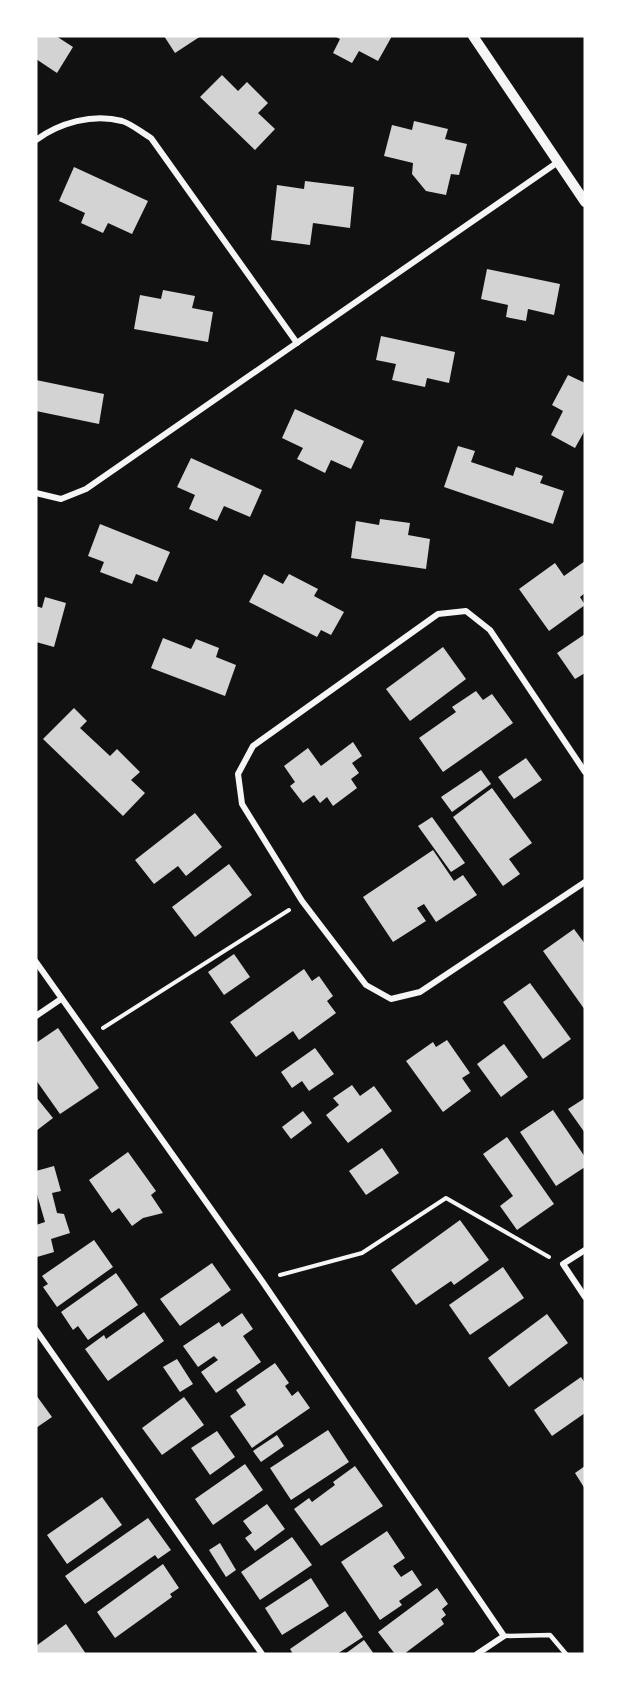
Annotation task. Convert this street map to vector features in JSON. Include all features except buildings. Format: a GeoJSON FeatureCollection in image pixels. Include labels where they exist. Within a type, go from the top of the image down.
{"type":"FeatureCollection","features":[{"type":"Feature","properties":{"kind":"street"},"geometry":{"type":"LineString","coordinates":[[473,36],[585,202]]}},
{"type":"Feature","properties":{"kind":"street"},"geometry":{"type":"LineString","coordinates":[[36,140],[52,128],[85,119],[123,121],[151,138],[297,343]]}},
{"type":"Feature","properties":{"kind":"street"},"geometry":{"type":"LineString","coordinates":[[36,492],[60,500],[86,489],[558,162]]}},
{"type":"Feature","properties":{"kind":"street"},"geometry":{"type":"LineString","coordinates":[[585,772],[490,630],[466,611],[438,614],[253,746],[238,774],[242,804],[302,901],[366,985],[391,999],[420,992],[585,882]]}},
{"type":"Feature","properties":{"kind":"street"},"geometry":{"type":"LineString","coordinates":[[36,962],[262,1281],[504,1636],[477,1654]]}},
{"type":"Feature","properties":{"kind":"street"},"geometry":{"type":"LineString","coordinates":[[36,1016],[61,999]]}},
{"type":"Feature","properties":{"kind":"street"},"geometry":{"type":"LineString","coordinates":[[585,1250],[563,1264],[585,1297]]}},
{"type":"Feature","properties":{"kind":"street"},"geometry":{"type":"LineString","coordinates":[[36,1330],[262,1654]]}},
{"type":"Feature","properties":{"kind":"lane"},"geometry":{"type":"LineString","coordinates":[[504,1636],[550,1635],[566,1654]]}},
{"type":"Feature","properties":{"kind":"path"},"geometry":{"type":"LineString","coordinates":[[89,1037],[302,901]]}},
{"type":"Feature","properties":{"kind":"path"},"geometry":{"type":"LineString","coordinates":[[262,1281],[362,1253],[446,1198],[563,1264]]}}]}
